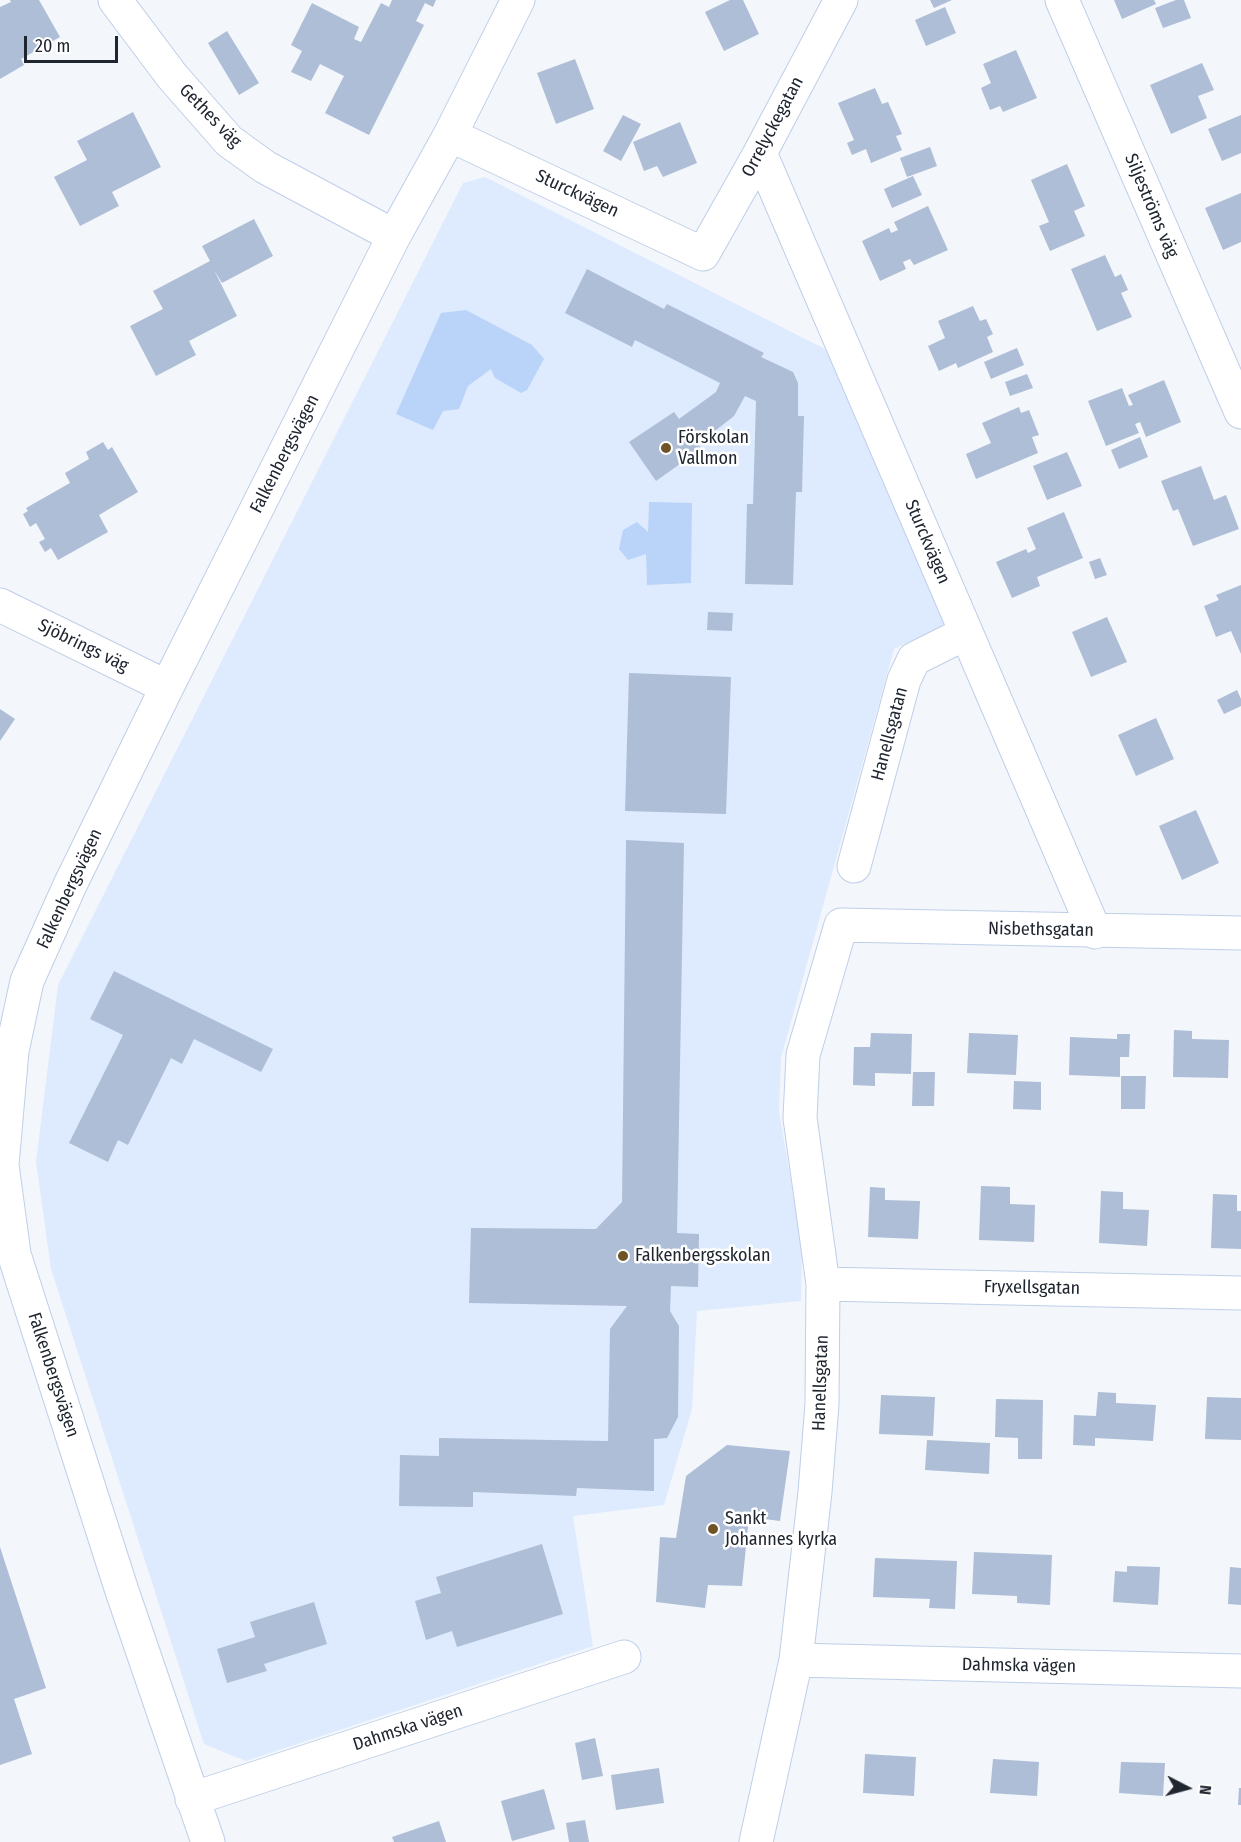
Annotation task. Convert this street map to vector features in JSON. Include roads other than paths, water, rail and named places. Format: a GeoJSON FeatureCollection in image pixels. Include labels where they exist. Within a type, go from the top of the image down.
{"type":"FeatureCollection","features":[{"type":"Feature","properties":{"kind":"street","name":"Gethes väg"},"geometry":{"type":"LineString","coordinates":[[116,0],[172,76],[229,141],[265,166],[394,237]]}},
{"type":"Feature","properties":{"kind":"street","name":"Falkenbergsvägen"},"geometry":{"type":"LineString","coordinates":[[208,1842],[122,1591],[14,1254],[2,1165],[12,1051],[27,981],[70,885],[394,237],[450,135],[518,0]]}},
{"type":"Feature","properties":{"kind":"street","name":"Orrelyckegatan"},"geometry":{"type":"LineString","coordinates":[[703,254],[760,153],[841,0]]}},
{"type":"Feature","properties":{"kind":"street","name":"Siljeströms väg"},"geometry":{"type":"LineString","coordinates":[[1062,0],[1241,412]]}},
{"type":"Feature","properties":{"kind":"street","name":"Sturckvägen"},"geometry":{"type":"LineString","coordinates":[[450,135],[703,254]]}},
{"type":"Feature","properties":{"kind":"street","name":"Sturckvägen"},"geometry":{"type":"LineString","coordinates":[[760,153],[1095,932]]}},
{"type":"Feature","properties":{"kind":"street","name":"Sjöbrings väg"},"geometry":{"type":"LineString","coordinates":[[0,605],[167,687]]}},
{"type":"Feature","properties":{"kind":"street","name":"Hanellsgatan"},"geometry":{"type":"LineString","coordinates":[[854,866],[904,680],[914,659],[966,633]]}},
{"type":"Feature","properties":{"kind":"street","name":"Hanellsgatan"},"geometry":{"type":"LineString","coordinates":[[756,1842],[796,1660],[815,1492],[822,1404],[823,1284],[800,1108],[803,1055],[841,925]]}},
{"type":"Feature","properties":{"kind":"street","name":"Nisbethsgatan"},"geometry":{"type":"LineString","coordinates":[[841,925],[1095,932],[1241,933]]}},
{"type":"Feature","properties":{"kind":"street","name":"Fryxellsgatan"},"geometry":{"type":"LineString","coordinates":[[823,1284],[1241,1293]]}},
{"type":"Feature","properties":{"kind":"street","name":"Dahmska vägen"},"geometry":{"type":"LineString","coordinates":[[192,1799],[624,1657]]}},
{"type":"Feature","properties":{"kind":"street","name":"Dahmska vägen"},"geometry":{"type":"LineString","coordinates":[[796,1660],[1241,1671]]}},
{"type":"Feature","properties":{"kind":"place","name":"Förskolan Vallmon"},"geometry":{"type":"Point","coordinates":[666,448]}},
{"type":"Feature","properties":{"kind":"place","name":"Falkenbergsskolan"},"geometry":{"type":"Point","coordinates":[623,1256]}},
{"type":"Feature","properties":{"kind":"place","name":"Sankt Johannes kyrka"},"geometry":{"type":"Point","coordinates":[713,1529]}}]}
